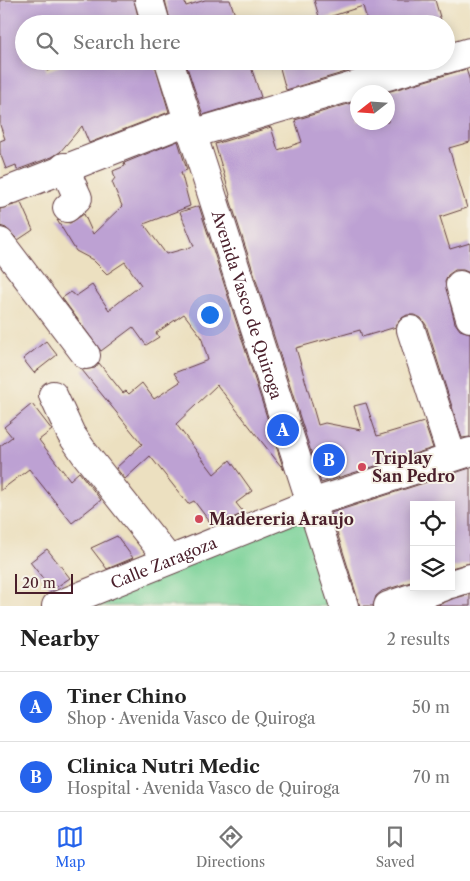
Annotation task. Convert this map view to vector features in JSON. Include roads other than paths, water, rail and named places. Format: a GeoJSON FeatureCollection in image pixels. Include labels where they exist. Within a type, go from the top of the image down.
{"type":"FeatureCollection","features":[{"type":"Feature","properties":{"kind":"street"},"geometry":{"type":"LineString","coordinates":[[149,0],[153,15]]}},
{"type":"Feature","properties":{"kind":"street"},"geometry":{"type":"LineString","coordinates":[[455,56],[470,52]]}},
{"type":"Feature","properties":{"kind":"street","name":"Avenida Vasco de Quiroga"},"geometry":{"type":"LineString","coordinates":[[171,70],[344,606]]}},
{"type":"Feature","properties":{"kind":"street"},"geometry":{"type":"LineString","coordinates":[[0,194],[64,168],[190,128],[405,70]]}},
{"type":"Feature","properties":{"kind":"street"},"geometry":{"type":"LineString","coordinates":[[64,168],[78,198],[67,208]]}},
{"type":"Feature","properties":{"kind":"street"},"geometry":{"type":"LineString","coordinates":[[0,242],[86,355]]}},
{"type":"Feature","properties":{"kind":"street"},"geometry":{"type":"LineString","coordinates":[[460,285],[470,318]]}},
{"type":"Feature","properties":{"kind":"street"},"geometry":{"type":"LineString","coordinates":[[411,330],[461,454]]}},
{"type":"Feature","properties":{"kind":"street"},"geometry":{"type":"LineString","coordinates":[[53,395],[71,434],[169,560]]}},
{"type":"Feature","properties":{"kind":"street","name":"Calle Zaragoza"},"geometry":{"type":"LineString","coordinates":[[56,606],[311,503],[461,454]]}},
{"type":"Feature","properties":{"kind":"street"},"geometry":{"type":"LineString","coordinates":[[455,583],[470,578]]}},
{"type":"Feature","properties":{"kind":"street"},"geometry":{"type":"LineString","coordinates":[[388,606],[431,591]]}},
{"type":"Feature","properties":{"kind":"place","name":"Tiner Chino"},"geometry":{"type":"Point","coordinates":[283,430]}},
{"type":"Feature","properties":{"kind":"place","name":"Clinica Nutri Medic"},"geometry":{"type":"Point","coordinates":[329,460]}},
{"type":"Feature","properties":{"kind":"place","name":"Triplay San Pedro"},"geometry":{"type":"Point","coordinates":[362,467]}},
{"type":"Feature","properties":{"kind":"place","name":"Madereria Araujo"},"geometry":{"type":"Point","coordinates":[199,519]}}]}
